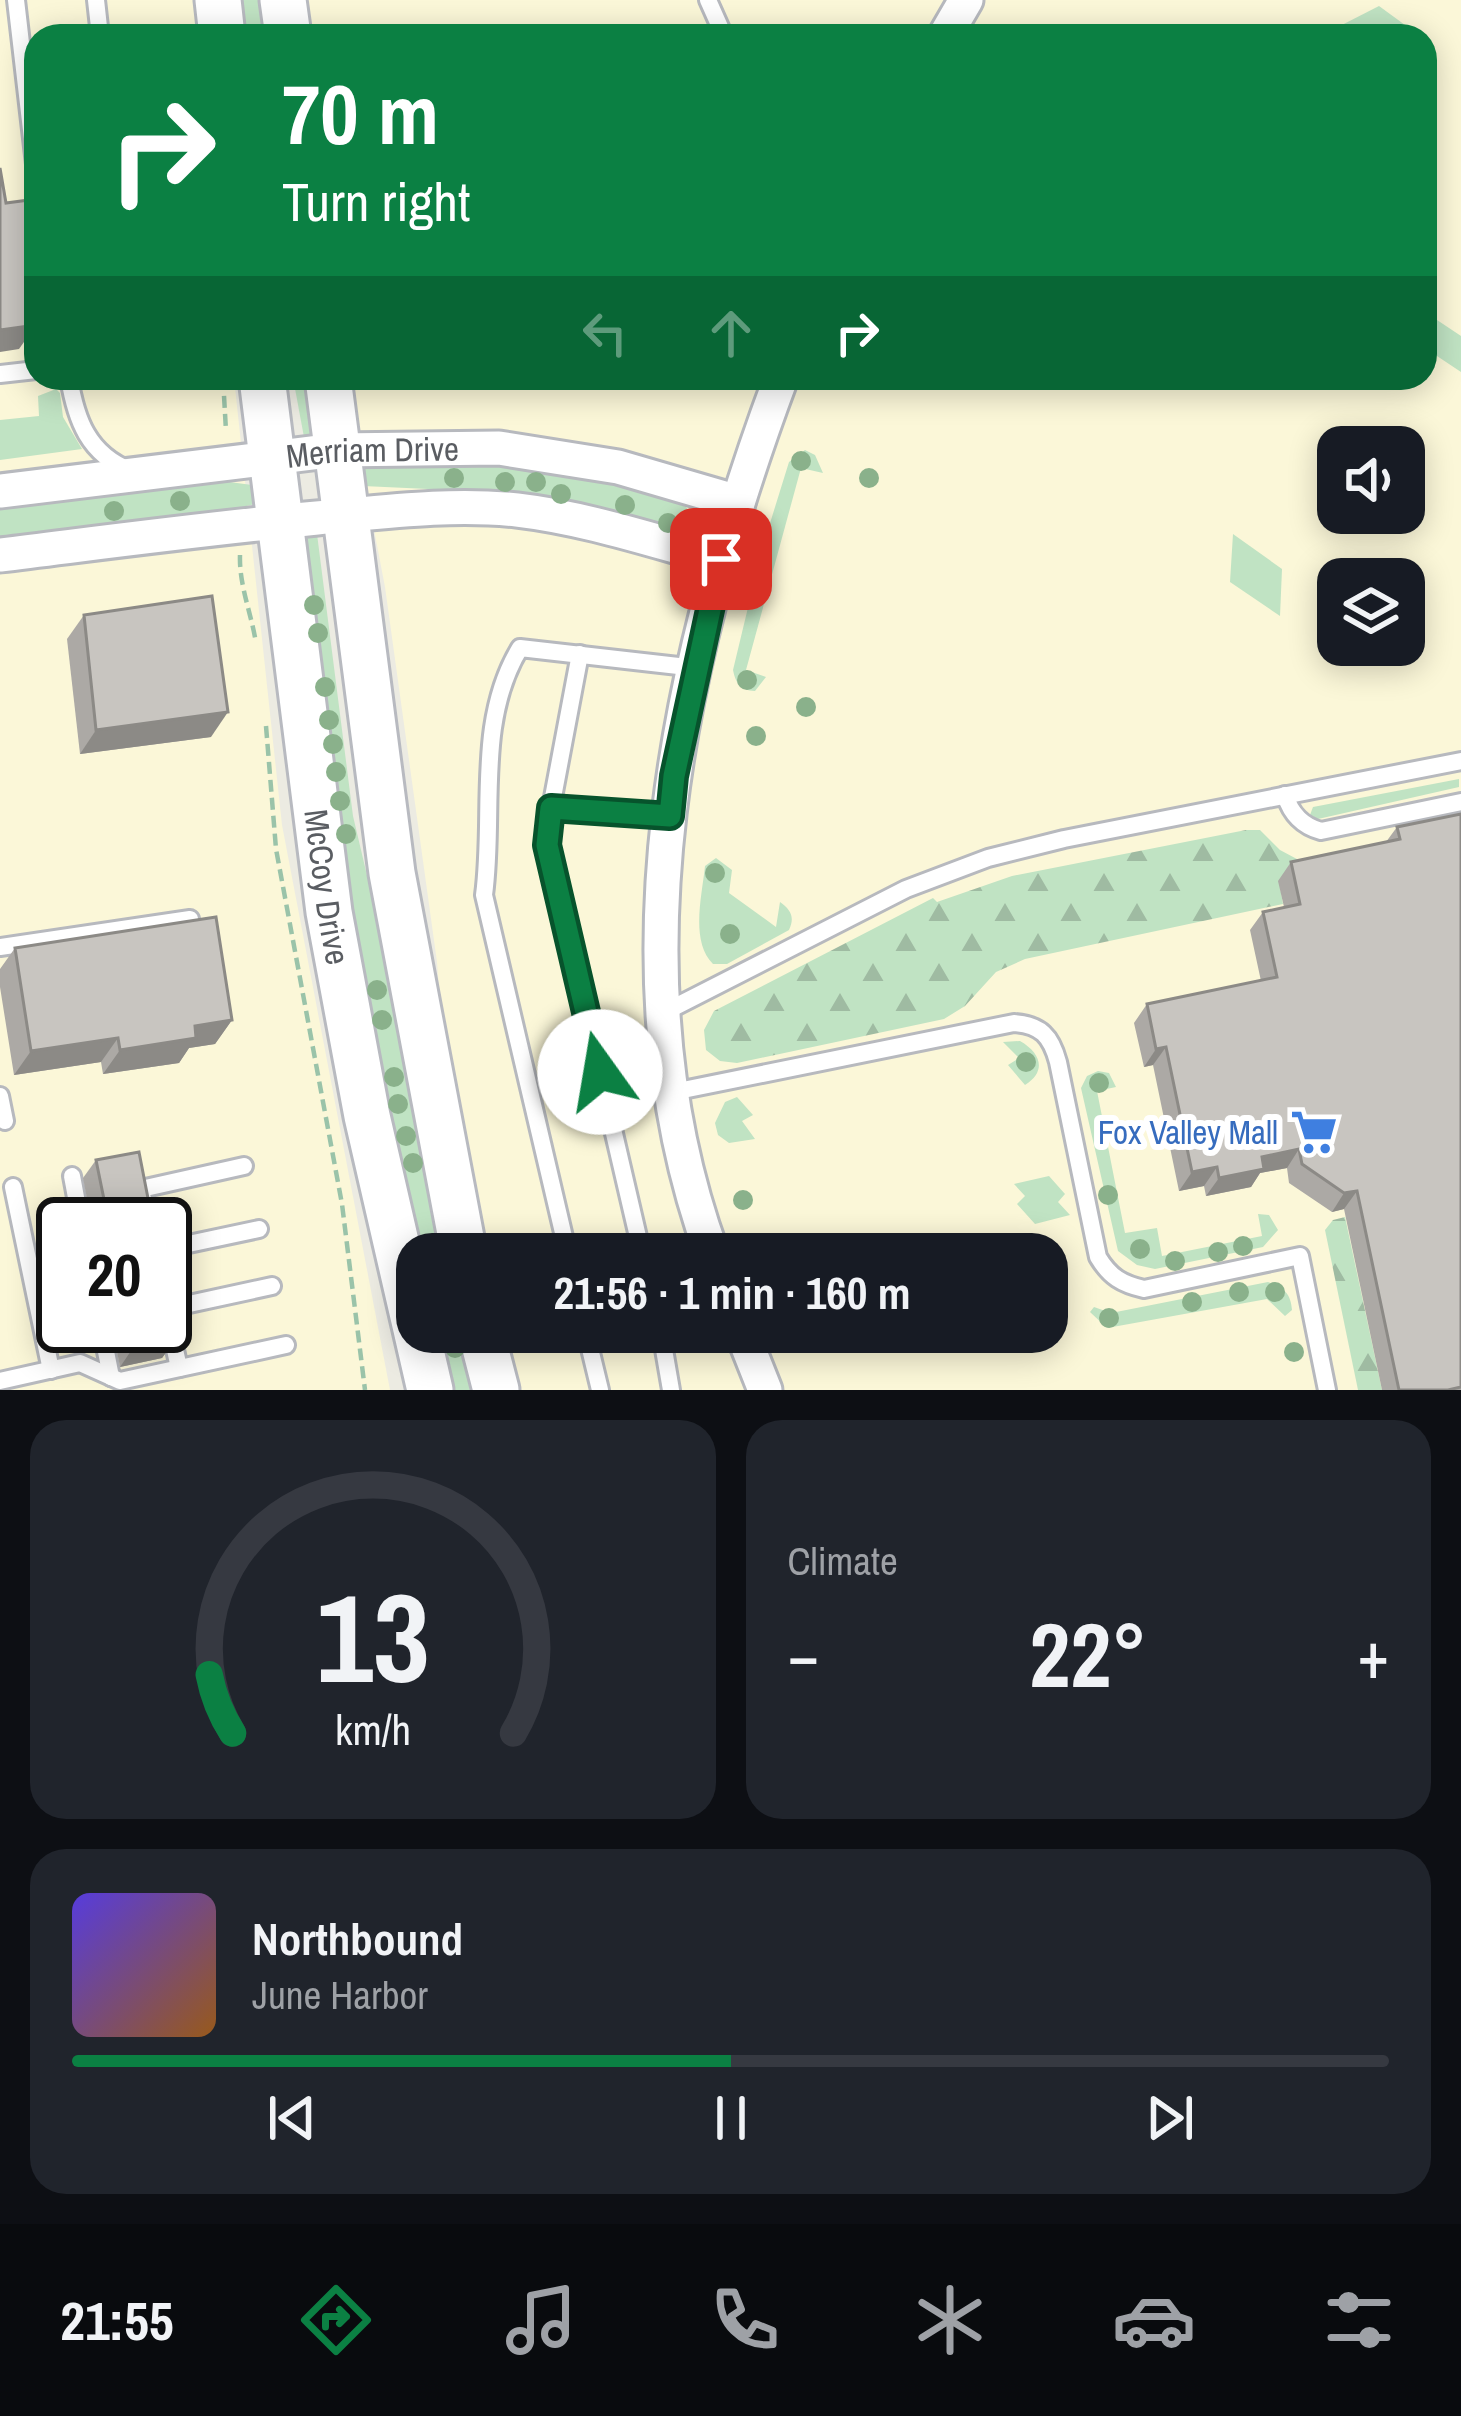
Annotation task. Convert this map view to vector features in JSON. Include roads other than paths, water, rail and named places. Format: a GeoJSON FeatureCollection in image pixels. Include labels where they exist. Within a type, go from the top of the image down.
{"type":"FeatureCollection","features":[{"type":"Feature","properties":{"kind":"street","name":"McCoy Drive"},"geometry":{"type":"LineString","coordinates":[[263,390],[329,912],[368,1116],[430,1390]]}},
{"type":"Feature","properties":{"kind":"street","name":"McCoy Drive"},"geometry":{"type":"LineString","coordinates":[[329,390],[392,872],[460,1233]]}},
{"type":"Feature","properties":{"kind":"street"},"geometry":{"type":"LineString","coordinates":[[707,1233],[673,1093],[663,1012],[662,939],[670,816],[674,776],[721,559],[777,390]]}},
{"type":"Feature","properties":{"kind":"street","name":"Merriam Drive"},"geometry":{"type":"LineString","coordinates":[[0,491],[270,456],[389,447],[527,451],[618,467],[738,502]]}},
{"type":"Feature","properties":{"kind":"street","name":"Merriam Drive"},"geometry":{"type":"LineString","coordinates":[[0,555],[423,508],[522,511],[598,525],[721,559]]}},
{"type":"Feature","properties":{"kind":"street"},"geometry":{"type":"LineString","coordinates":[[486,1353],[496,1390]]}},
{"type":"Feature","properties":{"kind":"street"},"geometry":{"type":"LineString","coordinates":[[750,1353],[765,1390]]}},
{"type":"Feature","properties":{"kind":"lane"},"geometry":{"type":"LineString","coordinates":[[16,0],[24,69]]}},
{"type":"Feature","properties":{"kind":"lane"},"geometry":{"type":"LineString","coordinates":[[71,390],[77,421],[94,447],[114,464],[139,474]]}},
{"type":"Feature","properties":{"kind":"lane"},"geometry":{"type":"LineString","coordinates":[[563,1233],[484,895],[487,769],[507,670],[520,648],[697,668]]}},
{"type":"Feature","properties":{"kind":"lane"},"geometry":{"type":"LineString","coordinates":[[580,654],[547,845],[637,1233]]}},
{"type":"Feature","properties":{"kind":"lane"},"geometry":{"type":"LineString","coordinates":[[663,1012],[906,889],[988,858],[1461,760]]}},
{"type":"Feature","properties":{"kind":"lane"},"geometry":{"type":"LineString","coordinates":[[1285,795],[1290,812],[1321,831],[1461,802]]}},
{"type":"Feature","properties":{"kind":"lane"},"geometry":{"type":"LineString","coordinates":[[551,808],[670,816]]}},
{"type":"Feature","properties":{"kind":"lane"},"geometry":{"type":"LineString","coordinates":[[0,947],[190,919]]}},
{"type":"Feature","properties":{"kind":"lane"},"geometry":{"type":"LineString","coordinates":[[673,1093],[1014,1023],[1043,1030],[1053,1043],[1090,1224],[1098,1257],[1108,1273],[1126,1285],[1144,1289],[1300,1256],[1327,1390]]}},
{"type":"Feature","properties":{"kind":"lane"},"geometry":{"type":"LineString","coordinates":[[0,1096],[5,1121]]}},
{"type":"Feature","properties":{"kind":"lane"},"geometry":{"type":"LineString","coordinates":[[143,1197],[141,1189],[244,1166]]}},
{"type":"Feature","properties":{"kind":"lane"},"geometry":{"type":"LineString","coordinates":[[72,1176],[76,1197]]}},
{"type":"Feature","properties":{"kind":"lane"},"geometry":{"type":"LineString","coordinates":[[13,1186],[51,1370]]}},
{"type":"Feature","properties":{"kind":"lane"},"geometry":{"type":"LineString","coordinates":[[192,1243],[260,1229]]}},
{"type":"Feature","properties":{"kind":"lane"},"geometry":{"type":"LineString","coordinates":[[192,1301],[272,1286]]}},
{"type":"Feature","properties":{"kind":"lane"},"geometry":{"type":"LineString","coordinates":[[0,1381],[80,1363],[120,1381],[286,1345]]}},
{"type":"Feature","properties":{"kind":"lane"},"geometry":{"type":"LineString","coordinates":[[106,1353],[111,1377]]}},
{"type":"Feature","properties":{"kind":"lane"},"geometry":{"type":"LineString","coordinates":[[175,1353],[178,1368]]}},
{"type":"Feature","properties":{"kind":"lane"},"geometry":{"type":"LineString","coordinates":[[591,1353],[600,1390]]}},
{"type":"Feature","properties":{"kind":"lane"},"geometry":{"type":"LineString","coordinates":[[665,1353],[671,1390]]}},
{"type":"Feature","properties":{"kind":"place","name":"Fox Valley Mall"},"geometry":{"type":"Point","coordinates":[1314,1132]}}]}
